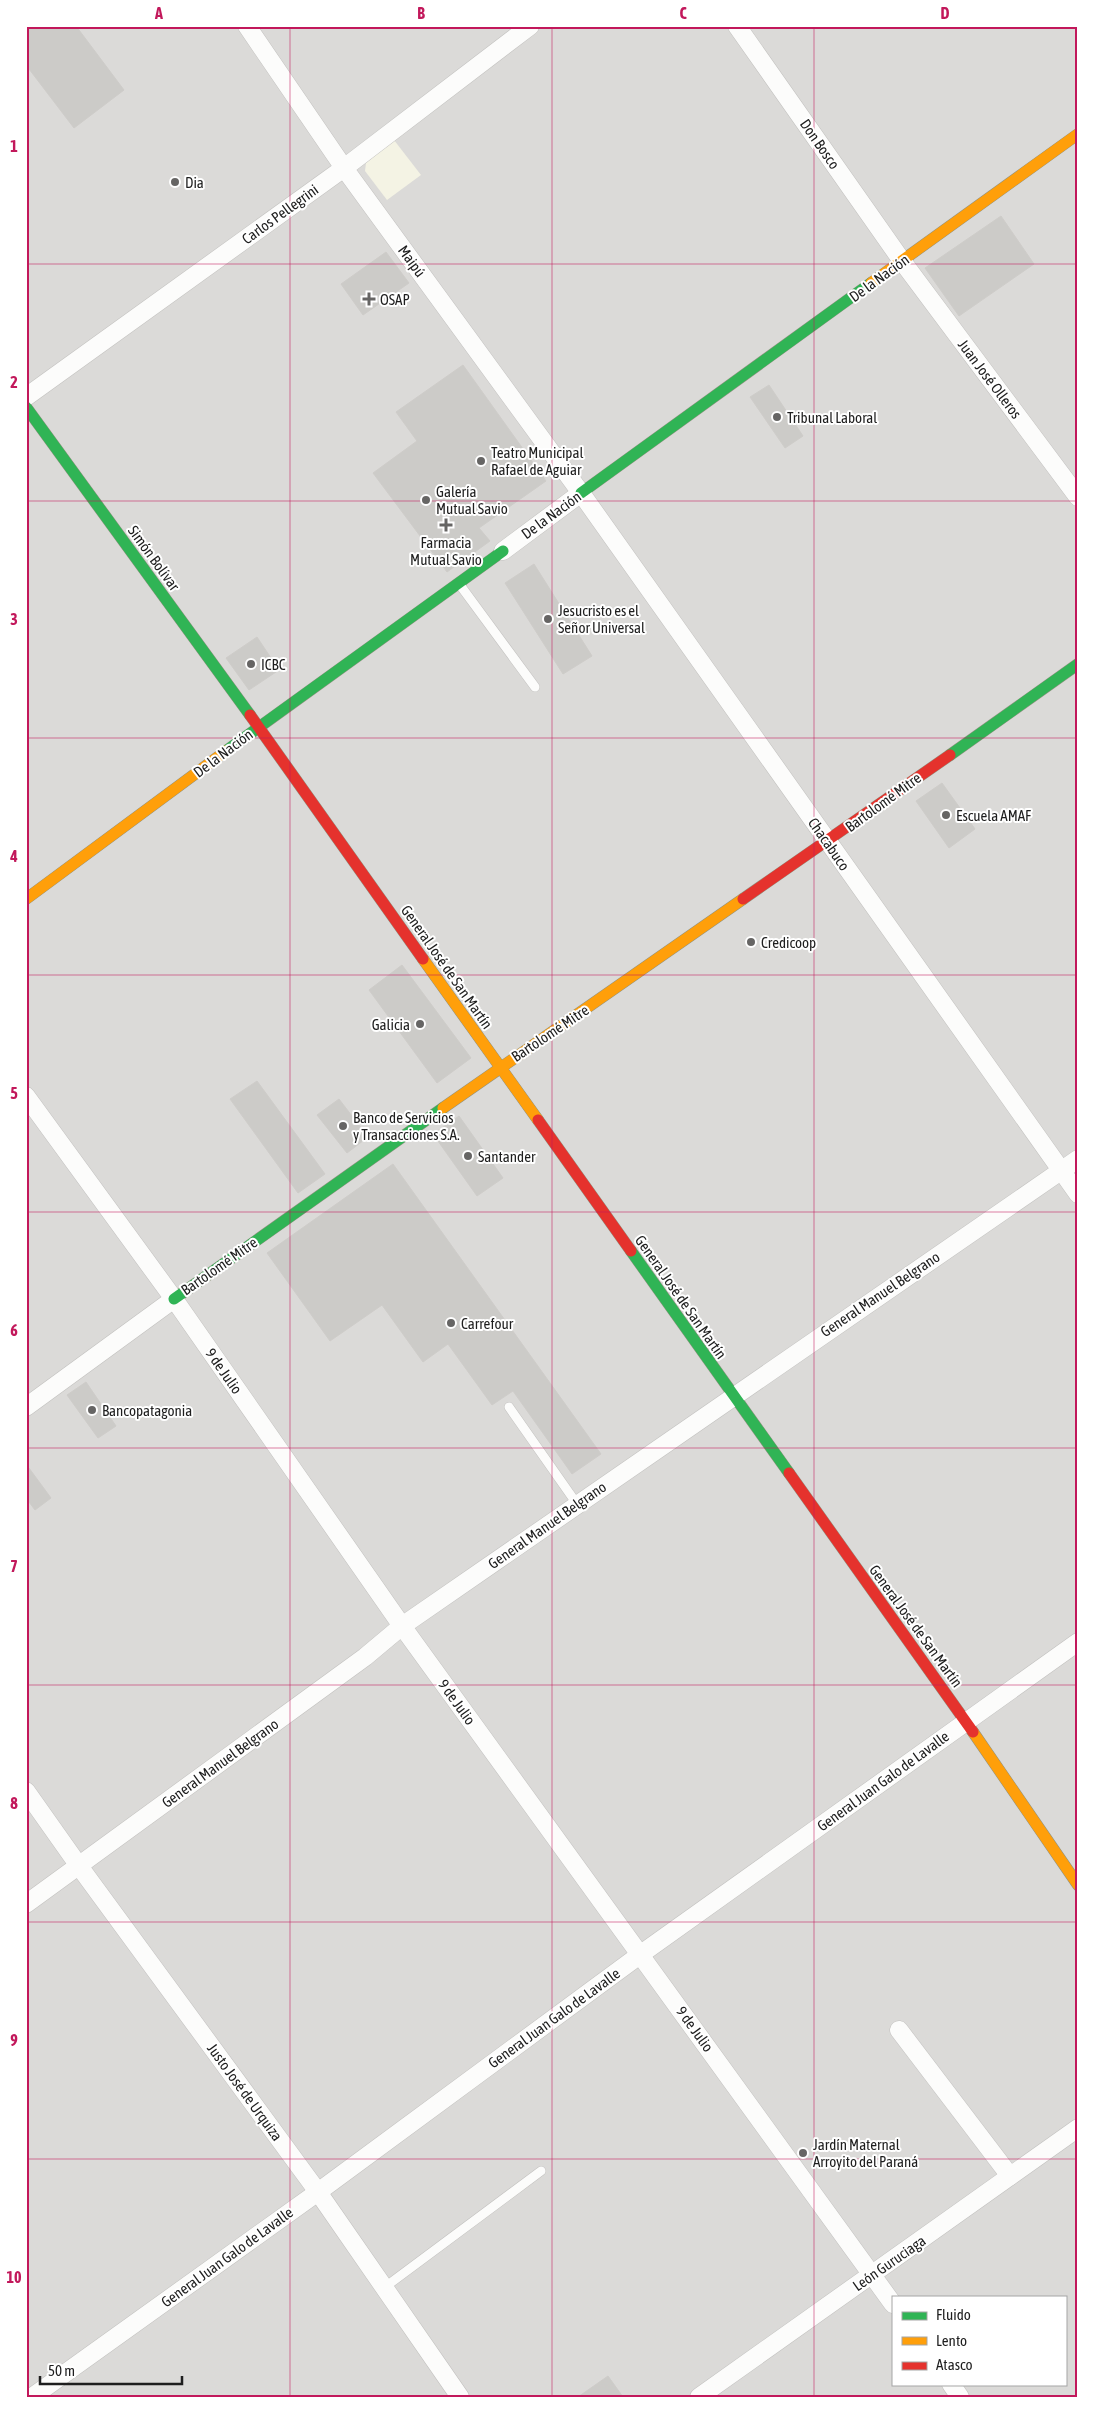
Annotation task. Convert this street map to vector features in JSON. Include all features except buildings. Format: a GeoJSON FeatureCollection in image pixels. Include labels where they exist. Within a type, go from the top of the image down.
{"type":"FeatureCollection","features":[{"type":"Feature","properties":{"kind":"street","name":"Maipú"},"geometry":{"type":"LineString","coordinates":[[247,26],[344,168],[582,493]]}},
{"type":"Feature","properties":{"kind":"street","name":"Carlos Pellegrini"},"geometry":{"type":"LineString","coordinates":[[26,397],[344,168],[530,26]]}},
{"type":"Feature","properties":{"kind":"street","name":"Don Bosco"},"geometry":{"type":"LineString","coordinates":[[737,26],[902,261]]}},
{"type":"Feature","properties":{"kind":"street","name":"De la Nación"},"geometry":{"type":"LineString","coordinates":[[26,900],[258,727],[1078,134]]}},
{"type":"Feature","properties":{"kind":"street","name":"Juan José Olleros"},"geometry":{"type":"LineString","coordinates":[[902,261],[1078,497]]}},
{"type":"Feature","properties":{"kind":"street","name":"Simón Bolívar"},"geometry":{"type":"LineString","coordinates":[[26,407],[258,727]]}},
{"type":"Feature","properties":{"kind":"street","name":"Chacabuco"},"geometry":{"type":"LineString","coordinates":[[582,493],[1078,1194]]}},
{"type":"Feature","properties":{"kind":"street","name":"Bartolomé Mitre"},"geometry":{"type":"LineString","coordinates":[[26,1407],[500,1067],[828,842],[1078,664]]}},
{"type":"Feature","properties":{"kind":"street","name":"General José de San Martín"},"geometry":{"type":"LineString","coordinates":[[258,727],[966,1722],[1078,1885]]}},
{"type":"Feature","properties":{"kind":"street","name":"9 de Julio"},"geometry":{"type":"LineString","coordinates":[[26,1096],[174,1299],[402,1626],[892,2303]]}},
{"type":"Feature","properties":{"kind":"street","name":"General Manuel Belgrano"},"geometry":{"type":"LineString","coordinates":[[26,1904],[365,1657],[402,1626],[1078,1159]]}},
{"type":"Feature","properties":{"kind":"street","name":"General Juan Galo de Lavalle"},"geometry":{"type":"LineString","coordinates":[[32,2397],[318,2192],[641,1954],[1078,1642]]}},
{"type":"Feature","properties":{"kind":"street","name":"Justo José de Urquiza"},"geometry":{"type":"LineString","coordinates":[[26,1790],[79,1866],[318,2192],[460,2397]]}},
{"type":"Feature","properties":{"kind":"street"},"geometry":{"type":"LineString","coordinates":[[899,2030],[1010,2176]]}},
{"type":"Feature","properties":{"kind":"street","name":"León Guruciaga"},"geometry":{"type":"LineString","coordinates":[[699,2397],[1078,2128]]}},
{"type":"Feature","properties":{"kind":"street"},"geometry":{"type":"LineString","coordinates":[[952,2386],[960,2397]]}},
{"type":"Feature","properties":{"kind":"lane"},"geometry":{"type":"LineString","coordinates":[[459,582],[536,687]]}},
{"type":"Feature","properties":{"kind":"lane"},"geometry":{"type":"LineString","coordinates":[[509,1407],[577,1504]]}},
{"type":"Feature","properties":{"kind":"lane"},"geometry":{"type":"LineString","coordinates":[[385,2288],[541,2171]]}},
{"type":"Feature","properties":{"kind":"shaded area"},"geometry":{"type":"Polygon","coordinates":[[[26,26],[1078,26],[1078,2397],[26,2397],[26,26]]]}},
{"type":"Feature","properties":{"kind":"shaded area"},"geometry":{"type":"Polygon","coordinates":[[[394,140],[421,175],[387,200],[365,171],[366,163],[394,140]]]}},
{"type":"Feature","properties":{"kind":"traffic: fast"},"geometry":{"type":"LineString","coordinates":[[581,493],[871,283]]}},
{"type":"Feature","properties":{"kind":"traffic: fast"},"geometry":{"type":"LineString","coordinates":[[26,407],[250,715]]}},
{"type":"Feature","properties":{"kind":"traffic: fast"},"geometry":{"type":"LineString","coordinates":[[226,751],[503,551]]}},
{"type":"Feature","properties":{"kind":"traffic: fast"},"geometry":{"type":"LineString","coordinates":[[950,755],[1078,664]]}},
{"type":"Feature","properties":{"kind":"traffic: fast"},"geometry":{"type":"LineString","coordinates":[[174,1299],[443,1108]]}},
{"type":"Feature","properties":{"kind":"traffic: fast"},"geometry":{"type":"LineString","coordinates":[[631,1251],[789,1473]]}},
{"type":"Feature","properties":{"kind":"traffic: slow"},"geometry":{"type":"LineString","coordinates":[[871,283],[1078,134]]}},
{"type":"Feature","properties":{"kind":"traffic: slow"},"geometry":{"type":"LineString","coordinates":[[26,899],[226,751]]}},
{"type":"Feature","properties":{"kind":"traffic: slow"},"geometry":{"type":"LineString","coordinates":[[443,1108],[743,899]]}},
{"type":"Feature","properties":{"kind":"traffic: slow"},"geometry":{"type":"LineString","coordinates":[[423,959],[538,1120]]}},
{"type":"Feature","properties":{"kind":"traffic: slow"},"geometry":{"type":"LineString","coordinates":[[973,1732],[1078,1885]]}},
{"type":"Feature","properties":{"kind":"traffic: jam"},"geometry":{"type":"LineString","coordinates":[[250,715],[423,959]]}},
{"type":"Feature","properties":{"kind":"traffic: jam"},"geometry":{"type":"LineString","coordinates":[[743,899],[950,755]]}},
{"type":"Feature","properties":{"kind":"traffic: jam"},"geometry":{"type":"LineString","coordinates":[[538,1120],[631,1251]]}},
{"type":"Feature","properties":{"kind":"traffic: jam"},"geometry":{"type":"LineString","coordinates":[[789,1473],[973,1732]]}},
{"type":"Feature","properties":{"kind":"place","name":"Dia"},"geometry":{"type":"Point","coordinates":[175,182]}},
{"type":"Feature","properties":{"kind":"place","name":"OSAP"},"geometry":{"type":"Point","coordinates":[369,299]}},
{"type":"Feature","properties":{"kind":"place","name":"Tribunal Laboral"},"geometry":{"type":"Point","coordinates":[777,417]}},
{"type":"Feature","properties":{"kind":"place","name":"Teatro Municipal Rafael de Aguiar"},"geometry":{"type":"Point","coordinates":[481,461]}},
{"type":"Feature","properties":{"kind":"place","name":"Galería Mutual Savio"},"geometry":{"type":"Point","coordinates":[426,500]}},
{"type":"Feature","properties":{"kind":"place","name":"Farmacia Mutual Savio"},"geometry":{"type":"Point","coordinates":[446,525]}},
{"type":"Feature","properties":{"kind":"place","name":"Jesucristo es el Señor Universal"},"geometry":{"type":"Point","coordinates":[548,619]}},
{"type":"Feature","properties":{"kind":"place","name":"ICBC"},"geometry":{"type":"Point","coordinates":[251,664]}},
{"type":"Feature","properties":{"kind":"place","name":"Escuela AMAF"},"geometry":{"type":"Point","coordinates":[946,815]}},
{"type":"Feature","properties":{"kind":"place","name":"Credicoop"},"geometry":{"type":"Point","coordinates":[751,942]}},
{"type":"Feature","properties":{"kind":"place","name":"Galicia"},"geometry":{"type":"Point","coordinates":[420,1024]}},
{"type":"Feature","properties":{"kind":"place","name":"Banco de Servicios y Transacciones S.A."},"geometry":{"type":"Point","coordinates":[343,1126]}},
{"type":"Feature","properties":{"kind":"place","name":"Santander"},"geometry":{"type":"Point","coordinates":[468,1156]}},
{"type":"Feature","properties":{"kind":"place","name":"Carrefour"},"geometry":{"type":"Point","coordinates":[451,1323]}},
{"type":"Feature","properties":{"kind":"place","name":"Bancopatagonia"},"geometry":{"type":"Point","coordinates":[92,1410]}},
{"type":"Feature","properties":{"kind":"place","name":"Jardín Maternal Arroyito del Paraná"},"geometry":{"type":"Point","coordinates":[803,2153]}}]}
